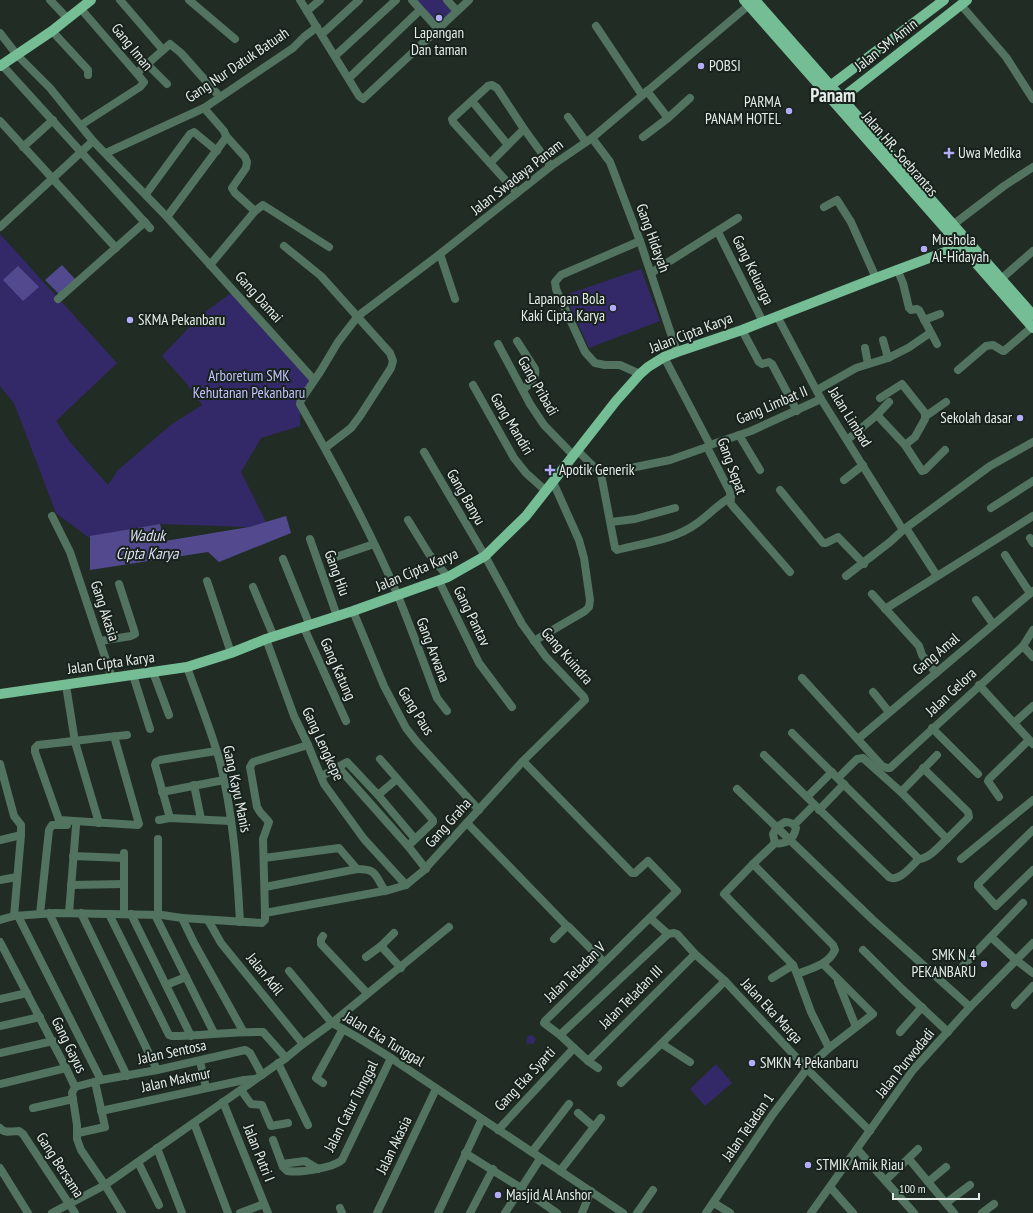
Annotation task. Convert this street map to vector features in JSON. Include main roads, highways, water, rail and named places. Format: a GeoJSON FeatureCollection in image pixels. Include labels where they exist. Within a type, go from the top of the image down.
{"type":"FeatureCollection","features":[{"type":"Feature","properties":{"kind":"main road"},"geometry":{"type":"LineString","coordinates":[[1,65],[52,31],[91,0]]}},
{"type":"Feature","properties":{"kind":"main road","name":"Jalan SM Amin"},"geometry":{"type":"LineString","coordinates":[[827,88],[944,0]]}},
{"type":"Feature","properties":{"kind":"main road","name":"Jalan HR. Soebrantas"},"geometry":{"type":"LineString","coordinates":[[749,2],[954,224],[1001,279],[1032,319]]}},
{"type":"Feature","properties":{"kind":"main road","name":"Jalan SM Amin"},"geometry":{"type":"LineString","coordinates":[[839,101],[964,2]]}},
{"type":"Feature","properties":{"kind":"main road","name":"Jalan HR. Soebrantas"},"geometry":{"type":"LineString","coordinates":[[839,101],[961,246],[1032,319]]}},
{"type":"Feature","properties":{"kind":"main road","name":"Jalan Cipta Karya"},"geometry":{"type":"LineString","coordinates":[[0,694],[187,666],[231,653],[270,638],[398,596],[443,579],[485,556],[526,516],[616,401],[648,366],[677,352],[742,330],[897,269],[961,246]]}},
{"type":"Feature","properties":{"kind":"water"},"geometry":{"type":"Polygon","coordinates":[[[62,265],[76,280],[60,295],[45,280],[62,265]]]}},
{"type":"Feature","properties":{"kind":"water"},"geometry":{"type":"Polygon","coordinates":[[[18,266],[39,287],[23,301],[3,280],[18,266]]]}},
{"type":"Feature","properties":{"kind":"water","name":"Waduk Cipta Karya"},"geometry":{"type":"Polygon","coordinates":[[[286,516],[291,533],[219,562],[208,552],[90,570],[90,536],[160,524],[165,541],[249,527],[286,516]]]}},
{"type":"Feature","properties":{"kind":"place","name":"Lapangan Dan taman"},"geometry":{"type":"Point","coordinates":[439,18]}},
{"type":"Feature","properties":{"kind":"place","name":"POBSI"},"geometry":{"type":"Point","coordinates":[701,66]}},
{"type":"Feature","properties":{"kind":"place","name":"PARMA PANAM HOTEL"},"geometry":{"type":"Point","coordinates":[789,111]}},
{"type":"Feature","properties":{"kind":"place","name":"Uwa Medika"},"geometry":{"type":"Point","coordinates":[949,153]}},
{"type":"Feature","properties":{"kind":"place","name":"Mushola Al-Hidayah"},"geometry":{"type":"Point","coordinates":[924,249]}},
{"type":"Feature","properties":{"kind":"place","name":"Lapangan Bola Kaki Cipta Karya"},"geometry":{"type":"Point","coordinates":[613,308]}},
{"type":"Feature","properties":{"kind":"place","name":"SKMA Pekanbaru"},"geometry":{"type":"Point","coordinates":[130,320]}},
{"type":"Feature","properties":{"kind":"place","name":"Sekolah dasar"},"geometry":{"type":"Point","coordinates":[1020,418]}},
{"type":"Feature","properties":{"kind":"place","name":"Apotik Generik"},"geometry":{"type":"Point","coordinates":[550,470]}},
{"type":"Feature","properties":{"kind":"place","name":"SMK N 4 PEKANBARU"},"geometry":{"type":"Point","coordinates":[984,964]}},
{"type":"Feature","properties":{"kind":"place","name":"SMKN 4 Pekanbaru"},"geometry":{"type":"Point","coordinates":[752,1063]}},
{"type":"Feature","properties":{"kind":"place","name":"STMIK Amik Riau"},"geometry":{"type":"Point","coordinates":[808,1165]}},
{"type":"Feature","properties":{"kind":"place","name":"Masjid Al Anshor"},"geometry":{"type":"Point","coordinates":[498,1195]}},
{"type":"Feature","properties":{"kind":"district","name":"Panam"},"geometry":{"type":"Point","coordinates":[833,95]}},
{"type":"Feature","properties":{"kind":"park label","name":"Arboretum SMK Kehutanan Pekanbaru"},"geometry":{"type":"Point","coordinates":[249,384]}}]}
